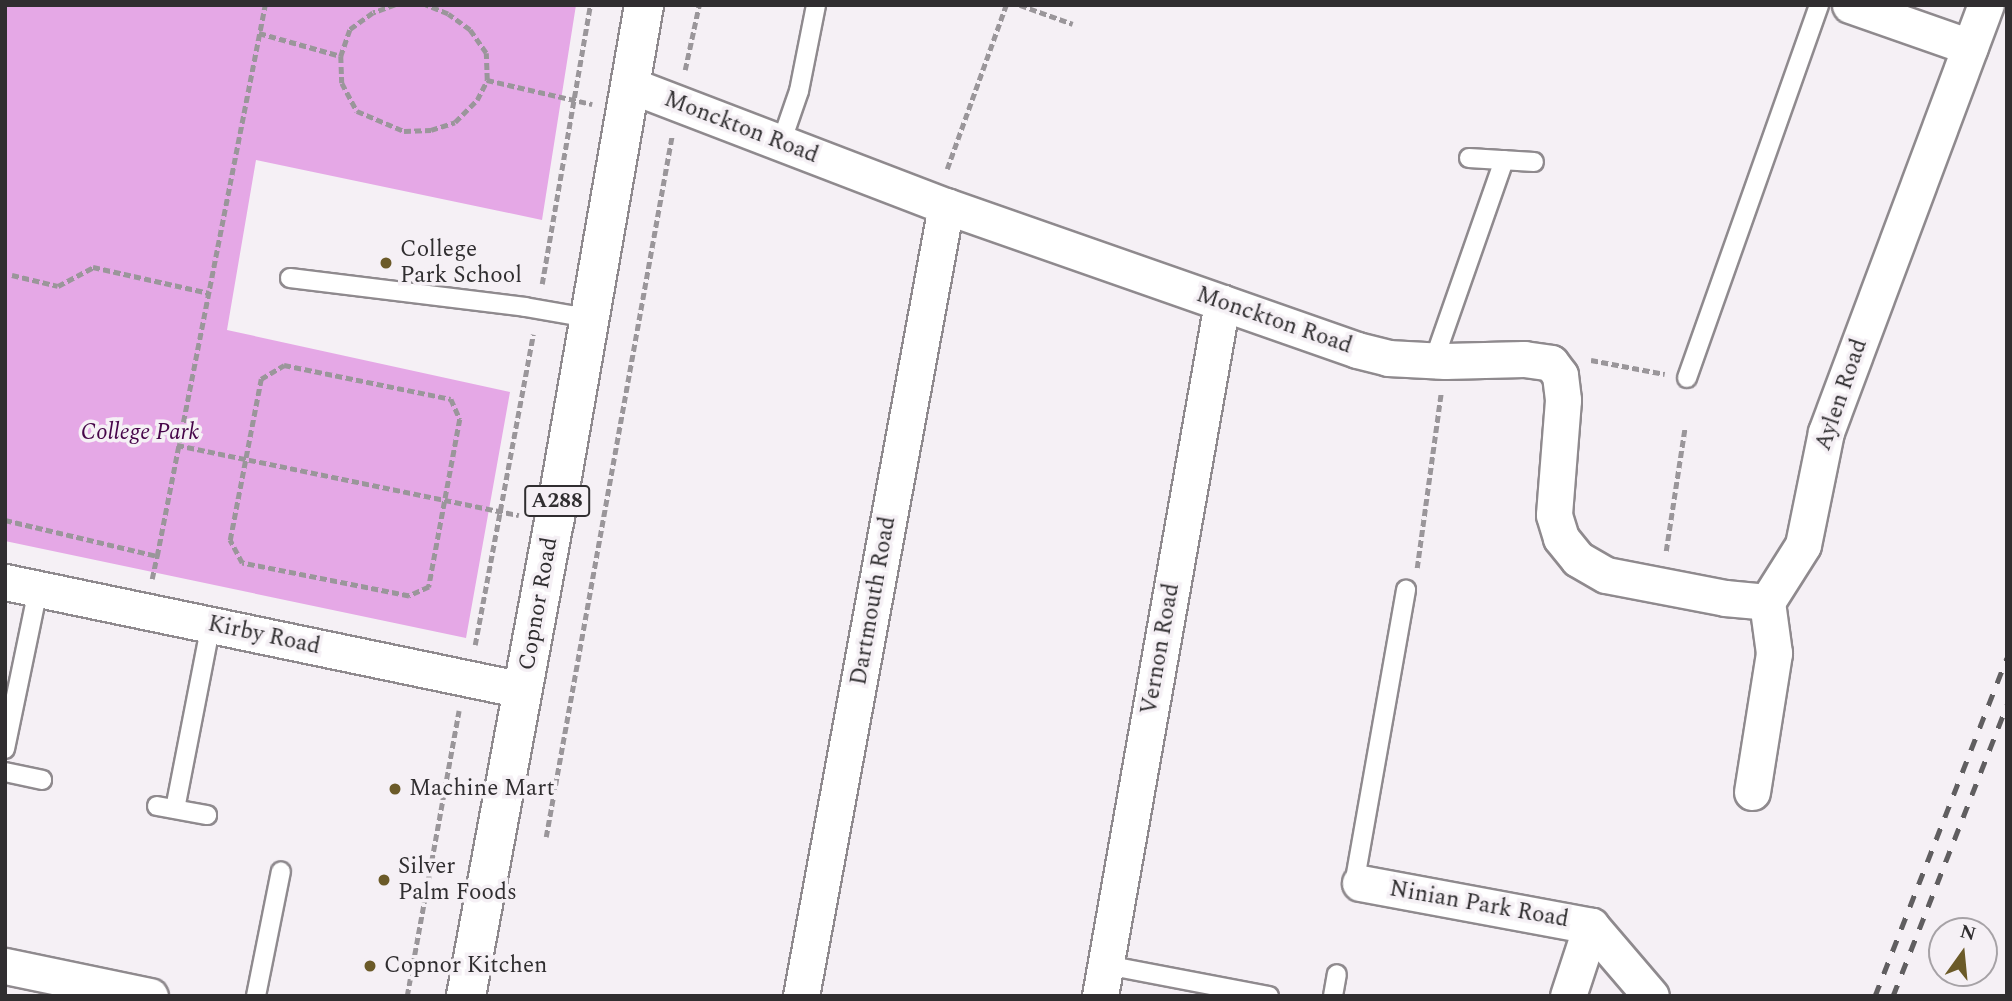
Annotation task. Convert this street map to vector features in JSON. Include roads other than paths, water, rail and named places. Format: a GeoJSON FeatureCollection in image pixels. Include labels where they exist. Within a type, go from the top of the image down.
{"type":"FeatureCollection","features":[{"type":"Feature","properties":{"kind":"main road","name":"Copnor Road"},"geometry":{"type":"LineString","coordinates":[[466,996],[554,523],[644,5]]}},
{"type":"Feature","properties":{"kind":"street"},"geometry":{"type":"LineString","coordinates":[[1850,5],[1970,47]]}},
{"type":"Feature","properties":{"kind":"street","name":"Aylen Road"},"geometry":{"type":"LineString","coordinates":[[1767,602],[1804,545],[1826,432],[1986,5]]}},
{"type":"Feature","properties":{"kind":"street","name":"Monckton Road"},"geometry":{"type":"LineString","coordinates":[[627,98],[781,143],[941,203],[1357,350],[1388,358],[1524,359],[1551,363],[1560,375],[1563,400],[1554,515],[1561,538],[1578,559],[1606,575],[1725,598],[1767,602]]}},
{"type":"Feature","properties":{"kind":"street","name":"Dartmouth Road"},"geometry":{"type":"LineString","coordinates":[[802,996],[941,203]]}},
{"type":"Feature","properties":{"kind":"street","name":"Vernon Road"},"geometry":{"type":"LineString","coordinates":[[1103,981],[1222,303]]}},
{"type":"Feature","properties":{"kind":"street","name":"Kirby Road"},"geometry":{"type":"LineString","coordinates":[[22,585],[523,690]]}},
{"type":"Feature","properties":{"kind":"street"},"geometry":{"type":"LineString","coordinates":[[1752,792],[1774,653],[1767,602]]}},
{"type":"Feature","properties":{"kind":"street","name":"Ninian Park Road"},"geometry":{"type":"LineString","coordinates":[[1360,883],[1591,926],[1651,996]]}},
{"type":"Feature","properties":{"kind":"street"},"geometry":{"type":"LineString","coordinates":[[1568,996],[1591,926]]}},
{"type":"Feature","properties":{"kind":"street"},"geometry":{"type":"LineString","coordinates":[[5,966],[150,996]]}},
{"type":"Feature","properties":{"kind":"lane"},"geometry":{"type":"LineString","coordinates":[[781,143],[799,91],[816,5]]}},
{"type":"Feature","properties":{"kind":"lane"},"geometry":{"type":"LineString","coordinates":[[1687,378],[1819,5]]}},
{"type":"Feature","properties":{"kind":"lane"},"geometry":{"type":"LineString","coordinates":[[1469,158],[1534,162]]}},
{"type":"Feature","properties":{"kind":"lane"},"geometry":{"type":"LineString","coordinates":[[1434,360],[1503,160]]}},
{"type":"Feature","properties":{"kind":"lane"},"geometry":{"type":"LineString","coordinates":[[290,278],[537,309],[588,318]]}},
{"type":"Feature","properties":{"kind":"lane"},"geometry":{"type":"LineString","coordinates":[[5,749],[22,585]]}},
{"type":"Feature","properties":{"kind":"lane"},"geometry":{"type":"LineString","coordinates":[[1360,883],[1354,885],[1406,590]]}},
{"type":"Feature","properties":{"kind":"lane"},"geometry":{"type":"LineString","coordinates":[[175,809],[211,624]]}},
{"type":"Feature","properties":{"kind":"lane"},"geometry":{"type":"LineString","coordinates":[[5,772],[42,780]]}},
{"type":"Feature","properties":{"kind":"lane"},"geometry":{"type":"LineString","coordinates":[[157,806],[207,815]]}},
{"type":"Feature","properties":{"kind":"lane"},"geometry":{"type":"LineString","coordinates":[[256,996],[281,871]]}},
{"type":"Feature","properties":{"kind":"lane"},"geometry":{"type":"LineString","coordinates":[[1333,996],[1337,974]]}},
{"type":"Feature","properties":{"kind":"lane"},"geometry":{"type":"LineString","coordinates":[[1103,981],[1269,996]]}},
{"type":"Feature","properties":{"kind":"railway"},"geometry":{"type":"LineString","coordinates":[[1875,996],[2007,658]]}},
{"type":"Feature","properties":{"kind":"railway"},"geometry":{"type":"LineString","coordinates":[[1893,996],[2007,705]]}},
{"type":"Feature","properties":{"kind":"place","name":"College Park School"},"geometry":{"type":"Point","coordinates":[386,263]}},
{"type":"Feature","properties":{"kind":"place","name":"Machine Mart"},"geometry":{"type":"Point","coordinates":[395,789]}},
{"type":"Feature","properties":{"kind":"place","name":"Silver Palm Foods"},"geometry":{"type":"Point","coordinates":[384,880]}},
{"type":"Feature","properties":{"kind":"place","name":"Copnor Kitchen"},"geometry":{"type":"Point","coordinates":[370,966]}},
{"type":"Feature","properties":{"kind":"park label","name":"College Park"},"geometry":{"type":"Point","coordinates":[140,433]}}]}
